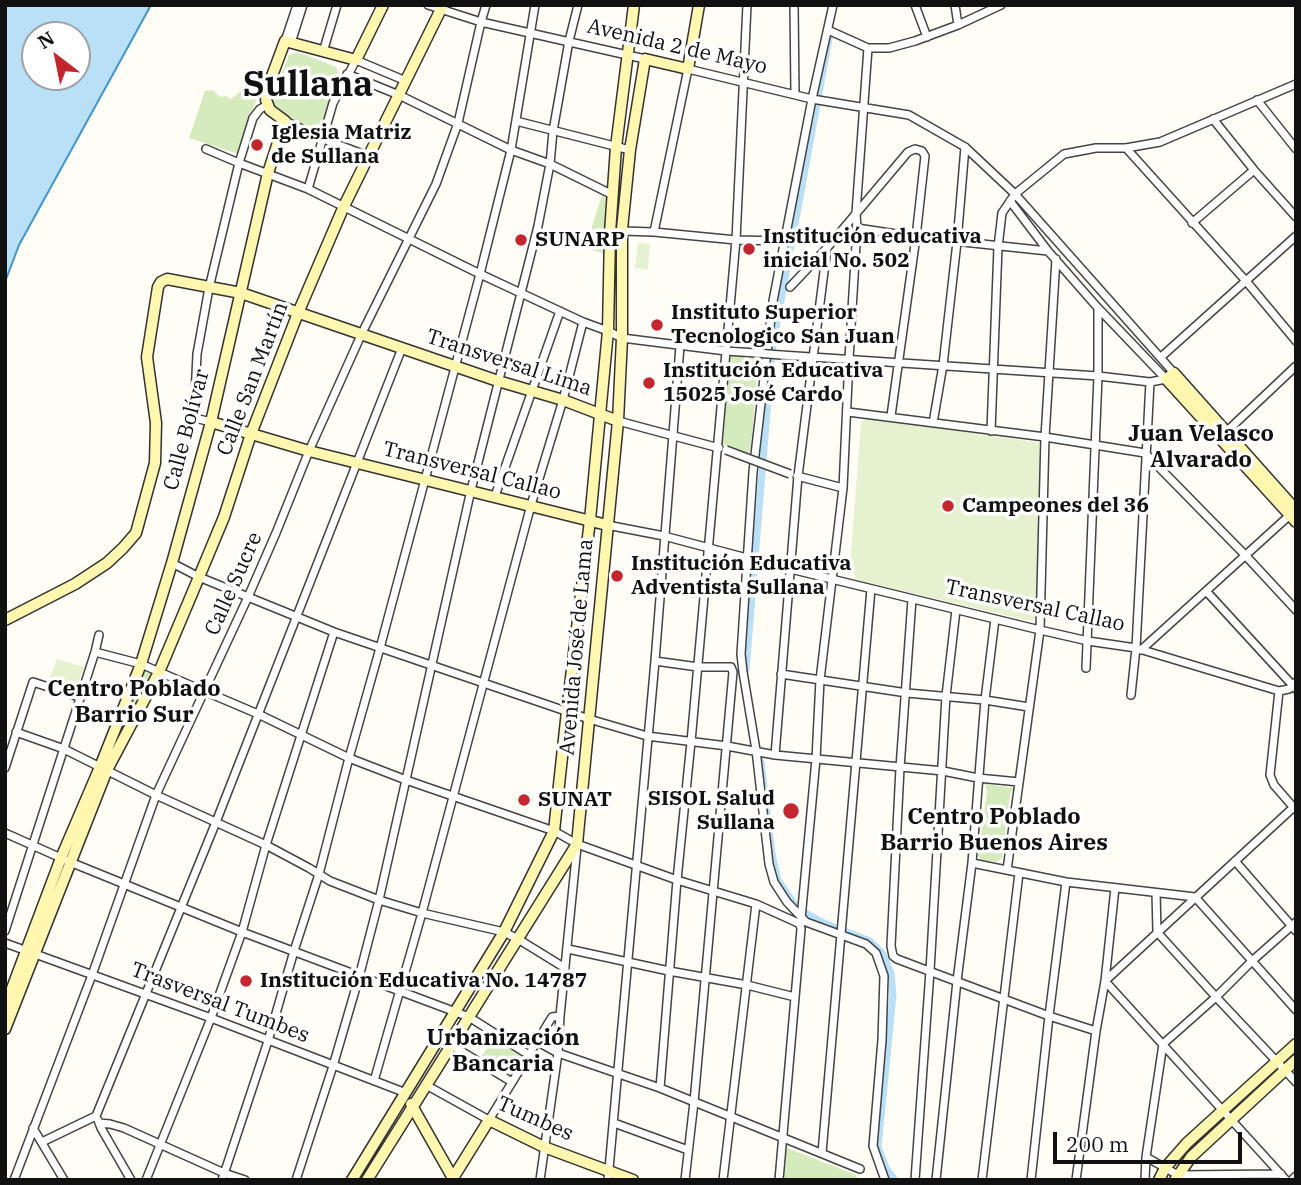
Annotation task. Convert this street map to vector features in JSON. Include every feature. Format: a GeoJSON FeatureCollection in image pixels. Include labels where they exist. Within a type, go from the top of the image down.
{"type":"FeatureCollection","features":[{"type":"Feature","properties":{"kind":"street"},"geometry":{"type":"LineString","coordinates":[[288,42],[297,5]]}},
{"type":"Feature","properties":{"kind":"street"},"geometry":{"type":"LineString","coordinates":[[303,5],[272,75],[267,105],[285,121],[368,156]]}},
{"type":"Feature","properties":{"kind":"street"},"geometry":{"type":"LineString","coordinates":[[323,52],[337,5]]}},
{"type":"Feature","properties":{"kind":"street"},"geometry":{"type":"LineString","coordinates":[[308,189],[333,103],[383,5]]}},
{"type":"Feature","properties":{"kind":"street","name":"Avenida 2 de Mayo"},"geometry":{"type":"LineString","coordinates":[[428,5],[530,34],[816,100],[909,115],[965,147],[1012,198]]}},
{"type":"Feature","properties":{"kind":"street","name":"Calle Sucre"},"geometry":{"type":"LineString","coordinates":[[14,1180],[92,975],[156,795],[248,597],[362,333],[436,184],[458,123],[486,5]]}},
{"type":"Feature","properties":{"kind":"street"},"geometry":{"type":"LineString","coordinates":[[223,1176],[319,874],[480,274],[511,150],[535,5]]}},
{"type":"Feature","properties":{"kind":"street"},"geometry":{"type":"LineString","coordinates":[[296,1180],[333,1066],[379,900],[471,490],[522,294],[550,164],[553,131],[578,5]]}},
{"type":"Feature","properties":{"kind":"street","name":"Avenida José de Lama"},"geometry":{"type":"LineString","coordinates":[[352,1180],[504,932],[554,831],[590,520],[608,331],[610,233],[616,147],[634,5]]}},
{"type":"Feature","properties":{"kind":"street"},"geometry":{"type":"LineString","coordinates":[[654,232],[699,5]]}},
{"type":"Feature","properties":{"kind":"street"},"geometry":{"type":"LineString","coordinates":[[660,1088],[736,240],[747,5]]}},
{"type":"Feature","properties":{"kind":"street"},"geometry":{"type":"LineString","coordinates":[[794,5],[795,94]]}},
{"type":"Feature","properties":{"kind":"street"},"geometry":{"type":"LineString","coordinates":[[833,5],[816,100],[773,301],[753,472],[741,654],[756,750],[769,864],[774,882],[802,919],[819,928],[866,944],[876,953],[884,976],[883,1027],[873,1146],[884,1180]]}},
{"type":"Feature","properties":{"kind":"street"},"geometry":{"type":"LineString","coordinates":[[915,5],[927,37]]}},
{"type":"Feature","properties":{"kind":"street"},"geometry":{"type":"LineString","coordinates":[[955,5],[958,25]]}},
{"type":"Feature","properties":{"kind":"street"},"geometry":{"type":"LineString","coordinates":[[828,30],[868,48],[889,48],[927,37],[1001,5]]}},
{"type":"Feature","properties":{"kind":"street","name":"Calle San Martín"},"geometry":{"type":"LineString","coordinates":[[104,768],[159,672],[224,517],[251,434],[298,313],[344,206],[442,7]]}},
{"type":"Feature","properties":{"kind":"street"},"geometry":{"type":"LineString","coordinates":[[288,42],[356,60],[406,81]]}},
{"type":"Feature","properties":{"kind":"street"},"geometry":{"type":"LineString","coordinates":[[802,919],[820,680],[844,488],[856,213],[868,48]]}},
{"type":"Feature","properties":{"kind":"street","name":"Avenida José de Lama"},"geometry":{"type":"LineString","coordinates":[[367,1180],[577,844],[618,421],[622,338],[622,231],[630,150],[645,59]]}},
{"type":"Feature","properties":{"kind":"street"},"geometry":{"type":"LineString","coordinates":[[347,74],[399,95],[511,150],[550,164],[613,195]]}},
{"type":"Feature","properties":{"kind":"street"},"geometry":{"type":"LineString","coordinates":[[991,431],[998,247],[1002,213],[1012,198],[1064,154],[1160,142],[1296,84]]}},
{"type":"Feature","properties":{"kind":"street"},"geometry":{"type":"LineString","coordinates":[[1257,100],[1296,149]]}},
{"type":"Feature","properties":{"kind":"street"},"geometry":{"type":"LineString","coordinates":[[209,288],[239,163],[253,118],[267,105]]}},
{"type":"Feature","properties":{"kind":"street"},"geometry":{"type":"LineString","coordinates":[[1213,119],[1296,217]]}},
{"type":"Feature","properties":{"kind":"street","name":"Calle Bolívar"},"geometry":{"type":"LineString","coordinates":[[104,768],[141,664],[172,563],[211,422],[268,173],[285,121]]}},
{"type":"Feature","properties":{"kind":"street"},"geometry":{"type":"LineString","coordinates":[[516,121],[630,150]]}},
{"type":"Feature","properties":{"kind":"street"},"geometry":{"type":"LineString","coordinates":[[933,423],[943,365],[965,147]]}},
{"type":"Feature","properties":{"kind":"street"},"geometry":{"type":"LineString","coordinates":[[1126,148],[1296,341]]}},
{"type":"Feature","properties":{"kind":"street"},"geometry":{"type":"LineString","coordinates":[[206,149],[308,189],[522,294],[622,338],[726,351],[1098,376],[1150,382],[1170,376]]}},
{"type":"Feature","properties":{"kind":"street"},"geometry":{"type":"LineString","coordinates":[[790,287],[827,248],[908,152],[915,149],[922,151],[925,156],[916,237],[891,416]]}},
{"type":"Feature","properties":{"kind":"street"},"geometry":{"type":"LineString","coordinates":[[1192,223],[1254,170]]}},
{"type":"Feature","properties":{"kind":"street"},"geometry":{"type":"LineString","coordinates":[[1012,198],[1048,251],[1098,308],[1170,376],[1294,514],[1139,649]]}},
{"type":"Feature","properties":{"kind":"street"},"geometry":{"type":"LineString","coordinates":[[1012,198],[1161,357],[1170,376]]}},
{"type":"Feature","properties":{"kind":"street"},"geometry":{"type":"LineString","coordinates":[[857,228],[1048,251]]}},
{"type":"Feature","properties":{"kind":"street"},"geometry":{"type":"LineString","coordinates":[[610,233],[654,232],[784,242]]}},
{"type":"Feature","properties":{"kind":"street"},"geometry":{"type":"LineString","coordinates":[[1161,357],[1296,236]]}},
{"type":"Feature","properties":{"kind":"street"},"geometry":{"type":"LineString","coordinates":[[775,755],[798,476],[827,248]]}},
{"type":"Feature","properties":{"kind":"street"},"geometry":{"type":"LineString","coordinates":[[1007,870],[1040,630],[1045,438],[1056,259]]}},
{"type":"Feature","properties":{"kind":"street","name":"Transversal Lima"},"geometry":{"type":"LineString","coordinates":[[5,620],[75,584],[107,564],[136,533],[155,463],[156,423],[147,357],[158,287],[167,279],[241,293],[498,381],[563,400],[618,421],[716,447],[790,474],[844,488]]}},
{"type":"Feature","properties":{"kind":"street","name":"Transversal Callao"},"geometry":{"type":"LineString","coordinates":[[209,288],[197,354],[195,418],[309,451],[743,557]]}},
{"type":"Feature","properties":{"kind":"street"},"geometry":{"type":"LineString","coordinates":[[1086,668],[1098,376],[1098,308]]}},
{"type":"Feature","properties":{"kind":"street"},"geometry":{"type":"LineString","coordinates":[[495,496],[560,311]]}},
{"type":"Feature","properties":{"kind":"street"},"geometry":{"type":"LineString","coordinates":[[374,1081],[583,322]]}},
{"type":"Feature","properties":{"kind":"street"},"geometry":{"type":"LineString","coordinates":[[609,1175],[681,346]]}},
{"type":"Feature","properties":{"kind":"street"},"geometry":{"type":"LineString","coordinates":[[131,1180],[98,1119],[402,348]]}},
{"type":"Feature","properties":{"kind":"street"},"geometry":{"type":"LineString","coordinates":[[1223,434],[1296,366]]}},
{"type":"Feature","properties":{"kind":"street"},"geometry":{"type":"LineString","coordinates":[[1131,695],[1139,649],[1150,382]]}},
{"type":"Feature","properties":{"kind":"street"},"geometry":{"type":"LineString","coordinates":[[848,412],[1145,453],[1296,610]]}},
{"type":"Feature","properties":{"kind":"street"},"geometry":{"type":"LineString","coordinates":[[172,563],[199,577],[334,632],[589,719],[647,736],[756,750],[775,755],[943,771],[1019,782]]}},
{"type":"Feature","properties":{"kind":"street","name":"Transversal Callao"},"geometry":{"type":"LineString","coordinates":[[765,563],[1040,630],[1139,649],[1279,691]]}},
{"type":"Feature","properties":{"kind":"street"},"geometry":{"type":"LineString","coordinates":[[822,1153],[871,589]]}},
{"type":"Feature","properties":{"kind":"street"},"geometry":{"type":"LineString","coordinates":[[1105,981],[1295,807],[1274,785],[1270,775],[1279,691],[1295,686],[1207,592]]}},
{"type":"Feature","properties":{"kind":"street"},"geometry":{"type":"LineString","coordinates":[[912,599],[900,768],[891,946],[893,956],[1049,1016],[1096,1031]]}},
{"type":"Feature","properties":{"kind":"street"},"geometry":{"type":"LineString","coordinates":[[915,1180],[946,696],[956,610]]}},
{"type":"Feature","properties":{"kind":"street"},"geometry":{"type":"LineString","coordinates":[[936,1180],[972,863],[985,701],[995,619]]}},
{"type":"Feature","properties":{"kind":"street"},"geometry":{"type":"LineString","coordinates":[[146,1180],[211,1018],[242,932],[266,845],[334,632]]}},
{"type":"Feature","properties":{"kind":"street"},"geometry":{"type":"LineString","coordinates":[[5,931],[99,635]]}},
{"type":"Feature","properties":{"kind":"street"},"geometry":{"type":"LineString","coordinates":[[95,652],[141,664],[258,714],[349,758],[406,780],[554,831],[577,844],[636,866],[756,904],[800,924],[779,1180]]}},
{"type":"Feature","properties":{"kind":"street"},"geometry":{"type":"LineString","coordinates":[[655,661],[698,667],[731,667],[733,672],[685,1180]]}},
{"type":"Feature","properties":{"kind":"street"},"geometry":{"type":"LineString","coordinates":[[781,674],[906,693],[1029,707]]}},
{"type":"Feature","properties":{"kind":"street"},"geometry":{"type":"LineString","coordinates":[[5,768],[33,682],[79,697]]}},
{"type":"Feature","properties":{"kind":"street"},"geometry":{"type":"LineString","coordinates":[[16,733],[64,749],[266,845],[330,881],[422,913],[504,932],[565,968]]}},
{"type":"Feature","properties":{"kind":"street"},"geometry":{"type":"LineString","coordinates":[[5,1029],[30,953],[104,768]]}},
{"type":"Feature","properties":{"kind":"street"},"geometry":{"type":"LineString","coordinates":[[5,832],[123,885],[469,1017],[529,1055]]}},
{"type":"Feature","properties":{"kind":"street"},"geometry":{"type":"LineString","coordinates":[[540,1180],[558,1053],[577,844]]}},
{"type":"Feature","properties":{"kind":"street"},"geometry":{"type":"LineString","coordinates":[[1145,1180],[1163,1044],[1252,961],[1294,927],[1235,861]]}},
{"type":"Feature","properties":{"kind":"street"},"geometry":{"type":"LineString","coordinates":[[972,863],[1066,882],[1195,897],[1296,1010]]}},
{"type":"Feature","properties":{"kind":"street"},"geometry":{"type":"LineString","coordinates":[[982,1180],[1019,873]]}},
{"type":"Feature","properties":{"kind":"street"},"geometry":{"type":"LineString","coordinates":[[1031,1180],[1066,882]]}},
{"type":"Feature","properties":{"kind":"street"},"geometry":{"type":"LineString","coordinates":[[1076,1180],[1105,981],[1115,888]]}},
{"type":"Feature","properties":{"kind":"street"},"geometry":{"type":"LineString","coordinates":[[1156,893],[1157,932],[1296,1082]]}},
{"type":"Feature","properties":{"kind":"street"},"geometry":{"type":"LineString","coordinates":[[723,1180],[756,904]]}},
{"type":"Feature","properties":{"kind":"street","name":"Trasversal Tumbes"},"geometry":{"type":"LineString","coordinates":[[5,943],[406,1093]]}},
{"type":"Feature","properties":{"kind":"street"},"geometry":{"type":"LineString","coordinates":[[568,949],[747,985],[795,998]]}},
{"type":"Feature","properties":{"kind":"street"},"geometry":{"type":"LineString","coordinates":[[5,1007],[30,953]]}},
{"type":"Feature","properties":{"kind":"street"},"geometry":{"type":"LineString","coordinates":[[1105,981],[1283,1177]]}},
{"type":"Feature","properties":{"kind":"street"},"geometry":{"type":"LineString","coordinates":[[406,1093],[454,1179],[552,1017],[560,1016]]}},
{"type":"Feature","properties":{"kind":"street"},"geometry":{"type":"LineString","coordinates":[[538,1042],[558,1053],[660,1088],[860,1169]]}},
{"type":"Feature","properties":{"kind":"street"},"geometry":{"type":"LineString","coordinates":[[1159,1180],[1165,1168],[1187,1143],[1296,1044]]}},
{"type":"Feature","properties":{"kind":"street"},"geometry":{"type":"LineString","coordinates":[[451,1045],[512,1082]]}},
{"type":"Feature","properties":{"kind":"street"},"geometry":{"type":"LineString","coordinates":[[1176,1177],[1191,1157],[1296,1060]]}},
{"type":"Feature","properties":{"kind":"street","name":"Tumbes"},"geometry":{"type":"LineString","coordinates":[[426,1085],[544,1147],[609,1175],[633,1180]]}},
{"type":"Feature","properties":{"kind":"street"},"geometry":{"type":"LineString","coordinates":[[42,1142],[98,1119],[160,1144],[223,1176],[245,1180]]}},
{"type":"Feature","properties":{"kind":"street"},"geometry":{"type":"LineString","coordinates":[[614,1124],[688,1150]]}},
{"type":"Feature","properties":{"kind":"street"},"geometry":{"type":"LineString","coordinates":[[33,1128],[64,1180]]}},
{"type":"Feature","properties":{"kind":"street"},"geometry":{"type":"LineString","coordinates":[[1146,1157],[1176,1177],[1283,1177]]}},
{"type":"Feature","properties":{"kind":"street"},"geometry":{"type":"LineString","coordinates":[[1292,1180],[1296,1176]]}},
{"type":"Feature","properties":{"kind":"green space"},"geometry":{"type":"Polygon","coordinates":[[[298,52],[336,67],[340,76],[322,124],[310,128],[275,112],[271,100],[289,55],[298,52]]]}},
{"type":"Feature","properties":{"kind":"green space"},"geometry":{"type":"Polygon","coordinates":[[[265,73],[238,154],[189,138],[205,91],[213,90],[220,97],[231,99],[241,91],[246,81],[265,73]]]}},
{"type":"Feature","properties":{"kind":"green space"},"geometry":{"type":"Polygon","coordinates":[[[603,192],[613,195],[606,254],[585,248],[603,192]]]}},
{"type":"Feature","properties":{"kind":"green space"},"geometry":{"type":"Polygon","coordinates":[[[638,243],[650,244],[648,270],[635,268],[638,243]]]}},
{"type":"Feature","properties":{"kind":"green space"},"geometry":{"type":"Polygon","coordinates":[[[730,355],[754,357],[758,362],[751,448],[748,453],[722,444],[730,355]]]}},
{"type":"Feature","properties":{"kind":"green space","name":"Campeones del 36"},"geometry":{"type":"Polygon","coordinates":[[[869,418],[1040,443],[1043,447],[1037,617],[1031,621],[857,580],[850,566],[861,422],[869,418]]]}},
{"type":"Feature","properties":{"kind":"green space"},"geometry":{"type":"Polygon","coordinates":[[[57,659],[84,667],[77,689],[49,679],[57,659]]]}},
{"type":"Feature","properties":{"kind":"green space"},"geometry":{"type":"Polygon","coordinates":[[[140,671],[156,675],[109,761],[105,759],[140,671]]]}},
{"type":"Feature","properties":{"kind":"green space"},"geometry":{"type":"Polygon","coordinates":[[[985,784],[1014,788],[1010,794],[1002,858],[997,862],[981,860],[978,856],[987,792],[985,784]]]}},
{"type":"Feature","properties":{"kind":"green space"},"geometry":{"type":"Polygon","coordinates":[[[494,1036],[525,1055],[510,1079],[479,1061],[494,1036]]]}},
{"type":"Feature","properties":{"kind":"green space"},"geometry":{"type":"Polygon","coordinates":[[[787,1148],[856,1175],[858,1180],[784,1180],[786,1160],[782,1156],[787,1148]]]}},
{"type":"Feature","properties":{"kind":"water"},"geometry":{"type":"Polygon","coordinates":[[[5,5],[151,5],[19,245],[5,282],[5,5]]]}},
{"type":"Feature","properties":{"kind":"waterway"},"geometry":{"type":"LineString","coordinates":[[746,670],[772,350],[830,33]]}},
{"type":"Feature","properties":{"kind":"waterway"},"geometry":{"type":"LineString","coordinates":[[760,754],[772,854],[778,880],[797,908],[824,923],[870,941],[883,954],[891,973],[893,995],[878,1147],[886,1168],[895,1180]]}},
{"type":"Feature","properties":{"kind":"place","name":"Iglesia Matriz de Sullana"},"geometry":{"type":"Point","coordinates":[257,145]}},
{"type":"Feature","properties":{"kind":"place","name":"SUNARP"},"geometry":{"type":"Point","coordinates":[521,240]}},
{"type":"Feature","properties":{"kind":"place","name":"Institución educativa inicial No. 502"},"geometry":{"type":"Point","coordinates":[749,249]}},
{"type":"Feature","properties":{"kind":"place","name":"Instituto Superior Tecnologico San Juan"},"geometry":{"type":"Point","coordinates":[657,325]}},
{"type":"Feature","properties":{"kind":"place","name":"Institución Educativa 15025 José Cardo"},"geometry":{"type":"Point","coordinates":[649,383]}},
{"type":"Feature","properties":{"kind":"place","name":"Campeones del 36"},"geometry":{"type":"Point","coordinates":[948,506]}},
{"type":"Feature","properties":{"kind":"place","name":"Institución Educativa Adventista Sullana"},"geometry":{"type":"Point","coordinates":[617,576]}},
{"type":"Feature","properties":{"kind":"place","name":"SUNAT"},"geometry":{"type":"Point","coordinates":[524,800]}},
{"type":"Feature","properties":{"kind":"place","name":"SISOL Salud Sullana"},"geometry":{"type":"Point","coordinates":[791,811]}},
{"type":"Feature","properties":{"kind":"place","name":"Institución Educativa No. 14787"},"geometry":{"type":"Point","coordinates":[246,981]}},
{"type":"Feature","properties":{"kind":"district","name":"Sullana"},"geometry":{"type":"Point","coordinates":[308,86]}},
{"type":"Feature","properties":{"kind":"district","name":"Juan Velasco Alvarado"},"geometry":{"type":"Point","coordinates":[1201,447]}},
{"type":"Feature","properties":{"kind":"district","name":"Centro Poblado Barrio Sur"},"geometry":{"type":"Point","coordinates":[134,702]}},
{"type":"Feature","properties":{"kind":"district","name":"Centro Poblado Barrio Buenos Aires"},"geometry":{"type":"Point","coordinates":[994,830]}},
{"type":"Feature","properties":{"kind":"district","name":"Urbanización Bancaria"},"geometry":{"type":"Point","coordinates":[503,1051]}}]}
